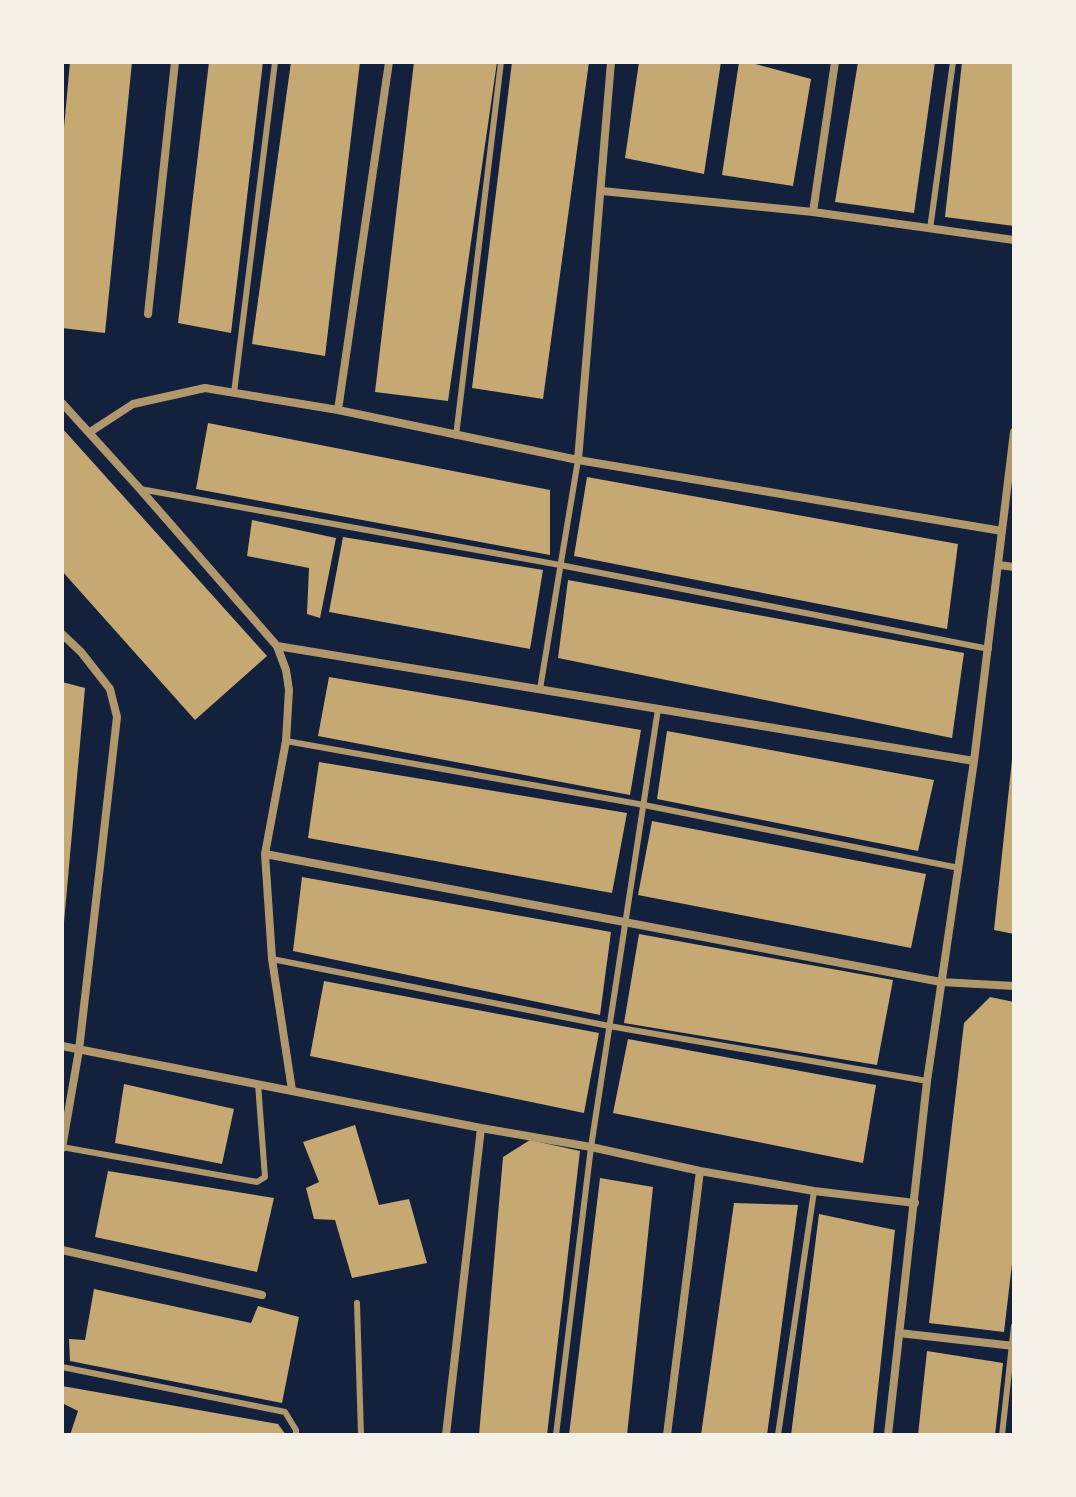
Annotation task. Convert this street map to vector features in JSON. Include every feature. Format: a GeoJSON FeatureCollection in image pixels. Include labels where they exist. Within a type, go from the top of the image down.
{"type":"FeatureCollection","features":[{"type":"Feature","properties":{"kind":"street"},"geometry":{"type":"LineString","coordinates":[[148,314],[175,62]]}},
{"type":"Feature","properties":{"kind":"street"},"geometry":{"type":"LineString","coordinates":[[338,410],[389,62]]}},
{"type":"Feature","properties":{"kind":"street"},"geometry":{"type":"LineString","coordinates":[[578,460],[611,62]]}},
{"type":"Feature","properties":{"kind":"street"},"geometry":{"type":"LineString","coordinates":[[813,212],[835,62]]}},
{"type":"Feature","properties":{"kind":"street"},"geometry":{"type":"LineString","coordinates":[[602,191],[813,212],[1014,240]]}},
{"type":"Feature","properties":{"kind":"street"},"geometry":{"type":"LineString","coordinates":[[90,432],[133,404],[205,388],[338,410],[578,460],[1002,531]]}},
{"type":"Feature","properties":{"kind":"street"},"geometry":{"type":"LineString","coordinates":[[62,403],[277,646],[286,670],[289,690],[286,741],[265,854],[272,959],[292,1090]]}},
{"type":"Feature","properties":{"kind":"street"},"geometry":{"type":"LineString","coordinates":[[888,1435],[927,1081],[974,761],[1014,432]]}},
{"type":"Feature","properties":{"kind":"street"},"geometry":{"type":"LineString","coordinates":[[999,565],[1014,567]]}},
{"type":"Feature","properties":{"kind":"street"},"geometry":{"type":"LineString","coordinates":[[62,634],[81,652],[110,689],[117,717],[79,1050],[62,1147]]}},
{"type":"Feature","properties":{"kind":"street"},"geometry":{"type":"LineString","coordinates":[[277,646],[974,761]]}},
{"type":"Feature","properties":{"kind":"street"},"geometry":{"type":"LineString","coordinates":[[265,854],[941,982],[1014,986]]}},
{"type":"Feature","properties":{"kind":"street"},"geometry":{"type":"LineString","coordinates":[[62,1046],[591,1147],[700,1171],[814,1191],[915,1203]]}},
{"type":"Feature","properties":{"kind":"street"},"geometry":{"type":"LineString","coordinates":[[446,1435],[481,1128]]}},
{"type":"Feature","properties":{"kind":"street"},"geometry":{"type":"LineString","coordinates":[[667,1435],[700,1171]]}},
{"type":"Feature","properties":{"kind":"street"},"geometry":{"type":"LineString","coordinates":[[62,1250],[262,1295]]}},
{"type":"Feature","properties":{"kind":"street"},"geometry":{"type":"LineString","coordinates":[[899,1333],[1013,1346]]}},
{"type":"Feature","properties":{"kind":"lane"},"geometry":{"type":"LineString","coordinates":[[234,393],[275,62]]}},
{"type":"Feature","properties":{"kind":"lane"},"geometry":{"type":"LineString","coordinates":[[456,436],[501,62]]}},
{"type":"Feature","properties":{"kind":"lane"},"geometry":{"type":"LineString","coordinates":[[930,229],[953,62]]}},
{"type":"Feature","properties":{"kind":"lane"},"geometry":{"type":"LineString","coordinates":[[540,689],[578,460]]}},
{"type":"Feature","properties":{"kind":"lane"},"geometry":{"type":"LineString","coordinates":[[140,489],[560,565],[989,649]]}},
{"type":"Feature","properties":{"kind":"lane"},"geometry":{"type":"LineString","coordinates":[[556,1435],[591,1147],[658,709]]}},
{"type":"Feature","properties":{"kind":"lane"},"geometry":{"type":"LineString","coordinates":[[286,741],[644,805],[959,868]]}},
{"type":"Feature","properties":{"kind":"lane"},"geometry":{"type":"LineString","coordinates":[[272,959],[609,1026],[927,1081]]}},
{"type":"Feature","properties":{"kind":"lane"},"geometry":{"type":"LineString","coordinates":[[62,1147],[257,1182],[265,1177],[258,1083]]}},
{"type":"Feature","properties":{"kind":"lane"},"geometry":{"type":"LineString","coordinates":[[778,1435],[814,1191]]}},
{"type":"Feature","properties":{"kind":"lane"},"geometry":{"type":"LineString","coordinates":[[357,1303],[361,1435]]}},
{"type":"Feature","properties":{"kind":"lane"},"geometry":{"type":"LineString","coordinates":[[1002,1435],[1014,1326]]}},
{"type":"Feature","properties":{"kind":"lane"},"geometry":{"type":"LineString","coordinates":[[62,1367],[285,1412],[296,1435]]}},
{"type":"Feature","properties":{"kind":"building"},"geometry":{"type":"Polygon","coordinates":[[[70,62],[132,62],[105,333],[62,328],[62,150],[70,62]]]}},
{"type":"Feature","properties":{"kind":"building"},"geometry":{"type":"Polygon","coordinates":[[[209,62],[263,62],[231,333],[178,323],[209,62]]]}},
{"type":"Feature","properties":{"kind":"building"},"geometry":{"type":"Polygon","coordinates":[[[291,62],[360,62],[325,356],[252,344],[291,62]]]}},
{"type":"Feature","properties":{"kind":"building"},"geometry":{"type":"Polygon","coordinates":[[[414,62],[497,62],[448,401],[375,392],[414,62]]]}},
{"type":"Feature","properties":{"kind":"building"},"geometry":{"type":"Polygon","coordinates":[[[512,62],[589,62],[543,399],[472,388],[512,62]]]}},
{"type":"Feature","properties":{"kind":"building"},"geometry":{"type":"Polygon","coordinates":[[[639,62],[721,62],[704,174],[625,158],[639,62]]]}},
{"type":"Feature","properties":{"kind":"building"},"geometry":{"type":"Polygon","coordinates":[[[739,62],[811,79],[793,186],[722,175],[739,62]]]}},
{"type":"Feature","properties":{"kind":"building"},"geometry":{"type":"Polygon","coordinates":[[[858,62],[935,62],[914,213],[835,202],[858,62]]]}},
{"type":"Feature","properties":{"kind":"building"},"geometry":{"type":"Polygon","coordinates":[[[962,62],[1014,62],[1014,226],[945,217],[962,62]]]}},
{"type":"Feature","properties":{"kind":"building"},"geometry":{"type":"Polygon","coordinates":[[[208,423],[550,490],[550,555],[196,489],[208,423]]]}},
{"type":"Feature","properties":{"kind":"building"},"geometry":{"type":"Polygon","coordinates":[[[62,428],[267,656],[195,720],[62,571],[62,428]]]}},
{"type":"Feature","properties":{"kind":"building"},"geometry":{"type":"Polygon","coordinates":[[[587,477],[958,544],[947,629],[574,556],[587,477]]]}},
{"type":"Feature","properties":{"kind":"building"},"geometry":{"type":"Polygon","coordinates":[[[252,520],[336,538],[320,618],[307,614],[309,568],[247,556],[252,520]]]}},
{"type":"Feature","properties":{"kind":"building"},"geometry":{"type":"Polygon","coordinates":[[[343,537],[543,570],[530,649],[329,612],[343,537]]]}},
{"type":"Feature","properties":{"kind":"building"},"geometry":{"type":"Polygon","coordinates":[[[568,580],[964,653],[952,738],[558,658],[568,580]]]}},
{"type":"Feature","properties":{"kind":"building"},"geometry":{"type":"Polygon","coordinates":[[[329,677],[641,730],[630,795],[318,736],[329,677]]]}},
{"type":"Feature","properties":{"kind":"building"},"geometry":{"type":"Polygon","coordinates":[[[62,682],[85,688],[64,922],[62,922],[62,682]]]}},
{"type":"Feature","properties":{"kind":"building"},"geometry":{"type":"Polygon","coordinates":[[[667,731],[934,780],[918,851],[657,799],[667,731]]]}},
{"type":"Feature","properties":{"kind":"building"},"geometry":{"type":"Polygon","coordinates":[[[1014,760],[1014,934],[994,930],[1014,760]]]}},
{"type":"Feature","properties":{"kind":"building"},"geometry":{"type":"Polygon","coordinates":[[[319,762],[627,813],[612,893],[308,838],[319,762]]]}},
{"type":"Feature","properties":{"kind":"building"},"geometry":{"type":"Polygon","coordinates":[[[652,821],[926,874],[911,948],[638,895],[652,821]]]}},
{"type":"Feature","properties":{"kind":"building"},"geometry":{"type":"Polygon","coordinates":[[[302,877],[611,932],[600,1015],[293,951],[302,877]]]}},
{"type":"Feature","properties":{"kind":"building"},"geometry":{"type":"Polygon","coordinates":[[[639,934],[893,980],[877,1065],[624,1023],[639,934]]]}},
{"type":"Feature","properties":{"kind":"building"},"geometry":{"type":"Polygon","coordinates":[[[324,981],[599,1033],[584,1113],[310,1056],[324,981]]]}},
{"type":"Feature","properties":{"kind":"building"},"geometry":{"type":"Polygon","coordinates":[[[990,997],[1014,1002],[1014,1247],[1004,1332],[929,1323],[964,1023],[990,997]]]}},
{"type":"Feature","properties":{"kind":"building"},"geometry":{"type":"Polygon","coordinates":[[[628,1039],[876,1085],[863,1163],[613,1113],[628,1039]]]}},
{"type":"Feature","properties":{"kind":"building"},"geometry":{"type":"Polygon","coordinates":[[[124,1084],[234,1109],[222,1164],[115,1143],[124,1084]]]}},
{"type":"Feature","properties":{"kind":"building"},"geometry":{"type":"Polygon","coordinates":[[[355,1125],[379,1205],[409,1199],[427,1263],[352,1278],[335,1220],[314,1219],[306,1188],[319,1182],[303,1142],[355,1125]]]}},
{"type":"Feature","properties":{"kind":"building"},"geometry":{"type":"Polygon","coordinates":[[[530,1140],[580,1151],[547,1435],[479,1435],[503,1157],[530,1140]]]}},
{"type":"Feature","properties":{"kind":"building"},"geometry":{"type":"Polygon","coordinates":[[[108,1171],[274,1198],[257,1272],[95,1237],[108,1171]]]}},
{"type":"Feature","properties":{"kind":"building"},"geometry":{"type":"Polygon","coordinates":[[[600,1178],[653,1187],[627,1435],[569,1435],[600,1178]]]}},
{"type":"Feature","properties":{"kind":"building"},"geometry":{"type":"Polygon","coordinates":[[[734,1203],[798,1205],[767,1435],[701,1435],[734,1203]]]}},
{"type":"Feature","properties":{"kind":"building"},"geometry":{"type":"Polygon","coordinates":[[[819,1214],[895,1230],[873,1435],[791,1435],[819,1214]]]}},
{"type":"Feature","properties":{"kind":"building"},"geometry":{"type":"Polygon","coordinates":[[[94,1289],[251,1323],[258,1306],[299,1317],[282,1403],[70,1361],[69,1339],[85,1340],[94,1289]]]}},
{"type":"Feature","properties":{"kind":"building"},"geometry":{"type":"Polygon","coordinates":[[[927,1351],[1003,1363],[995,1435],[918,1435],[927,1351]]]}},
{"type":"Feature","properties":{"kind":"building"},"geometry":{"type":"Polygon","coordinates":[[[62,1386],[278,1424],[286,1435],[70,1435],[78,1411],[62,1403],[62,1386]]]}}]}
